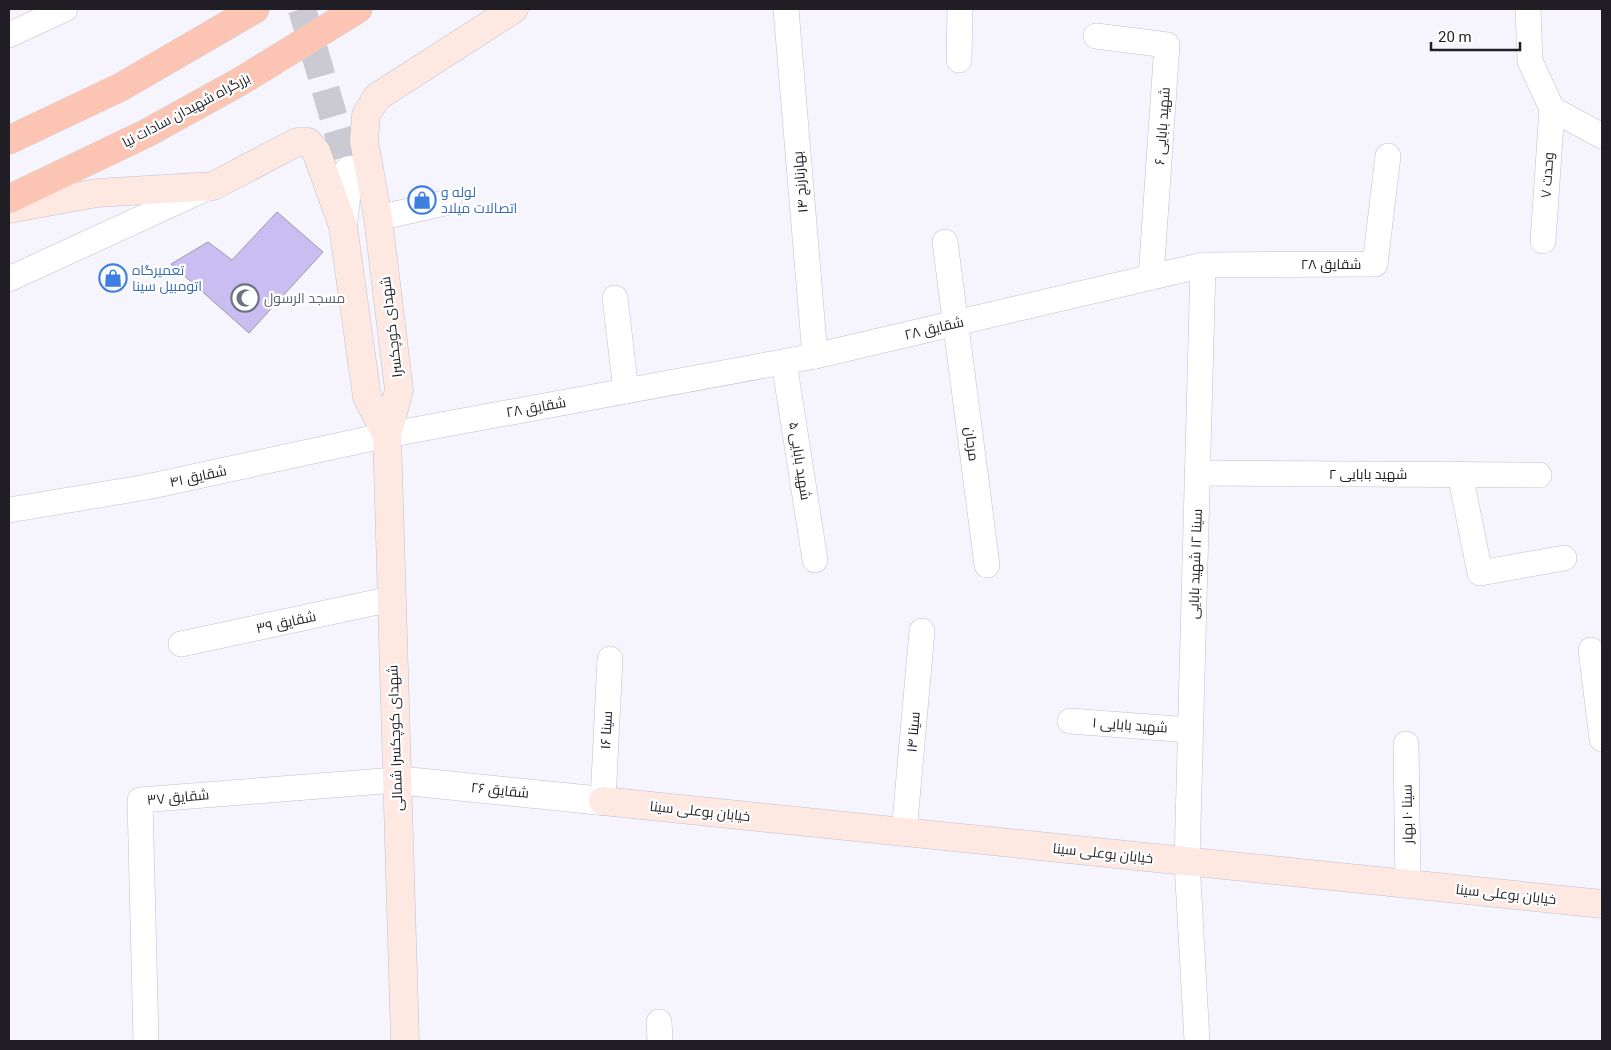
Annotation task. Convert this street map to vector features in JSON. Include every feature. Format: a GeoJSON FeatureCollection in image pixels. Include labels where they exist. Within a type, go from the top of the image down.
{"type":"FeatureCollection","features":[{"type":"Feature","properties":{"kind":"highway","name":"بزرگراه شهیدان سادات نیا"},"geometry":{"type":"LineString","coordinates":[[9,199],[147,133],[241,81],[358,9]]}},
{"type":"Feature","properties":{"kind":"highway"},"geometry":{"type":"LineString","coordinates":[[9,140],[121,87],[246,12]]}},
{"type":"Feature","properties":{"kind":"main road","name":"شهدای کوچکسرا"},"geometry":{"type":"LineString","coordinates":[[386,435],[399,390],[378,218],[364,141],[366,116],[377,97],[514,9]]}},
{"type":"Feature","properties":{"kind":"main road"},"geometry":{"type":"LineString","coordinates":[[9,209],[97,193],[213,186],[296,142],[308,142],[316,150],[343,226],[367,397],[386,435]]}},
{"type":"Feature","properties":{"kind":"main road","name":"شهدای کوچکسرا شمالی"},"geometry":{"type":"LineString","coordinates":[[386,435],[405,1041]]}},
{"type":"Feature","properties":{"kind":"main road","name":"خیابان بوعلی سینا"},"geometry":{"type":"LineString","coordinates":[[603,801],[1602,904]]}},
{"type":"Feature","properties":{"kind":"street"},"geometry":{"type":"LineString","coordinates":[[9,35],[65,9]]}},
{"type":"Feature","properties":{"kind":"street","name":"بهارنارنج ۱۴"},"geometry":{"type":"LineString","coordinates":[[786,9],[815,356]]}},
{"type":"Feature","properties":{"kind":"street"},"geometry":{"type":"LineString","coordinates":[[959,60],[960,9]]}},
{"type":"Feature","properties":{"kind":"street"},"geometry":{"type":"LineString","coordinates":[[1528,9],[1530,61],[1552,109],[1602,136]]}},
{"type":"Feature","properties":{"kind":"street","name":"شهید بابایی ۶"},"geometry":{"type":"LineString","coordinates":[[1096,36],[1167,46],[1151,277]]}},
{"type":"Feature","properties":{"kind":"street","name":"وحدت ۷"},"geometry":{"type":"LineString","coordinates":[[1543,241],[1552,109]]}},
{"type":"Feature","properties":{"kind":"street","name":"شقایق ۲۸"},"geometry":{"type":"LineString","coordinates":[[386,435],[815,356],[1203,266],[1375,264],[1388,156]]}},
{"type":"Feature","properties":{"kind":"street"},"geometry":{"type":"LineString","coordinates":[[343,226],[349,170],[378,218],[449,202]]}},
{"type":"Feature","properties":{"kind":"street"},"geometry":{"type":"LineString","coordinates":[[9,279],[213,186]]}},
{"type":"Feature","properties":{"kind":"street","name":"مرجان"},"geometry":{"type":"LineString","coordinates":[[945,242],[987,565]]}},
{"type":"Feature","properties":{"kind":"street","name":"سینا ۱۲ شهید بابایی"},"geometry":{"type":"LineString","coordinates":[[1197,1041],[1187,862],[1203,266]]}},
{"type":"Feature","properties":{"kind":"street"},"geometry":{"type":"LineString","coordinates":[[615,298],[626,391]]}},
{"type":"Feature","properties":{"kind":"street","name":"شهید بابایی ۵"},"geometry":{"type":"LineString","coordinates":[[784,362],[815,560]]}},
{"type":"Feature","properties":{"kind":"street","name":"شقایق ۴۱"},"geometry":{"type":"LineString","coordinates":[[9,510],[147,487],[386,435]]}},
{"type":"Feature","properties":{"kind":"street","name":"شهید بابایی ۲"},"geometry":{"type":"LineString","coordinates":[[1197,473],[1539,475]]}},
{"type":"Feature","properties":{"kind":"street"},"geometry":{"type":"LineString","coordinates":[[1460,474],[1480,573],[1564,558]]}},
{"type":"Feature","properties":{"kind":"street","name":"شقایق ۳۹"},"geometry":{"type":"LineString","coordinates":[[181,644],[391,599]]}},
{"type":"Feature","properties":{"kind":"street","name":"سینا ۱۴"},"geometry":{"type":"LineString","coordinates":[[904,833],[922,631]]}},
{"type":"Feature","properties":{"kind":"street"},"geometry":{"type":"LineString","coordinates":[[1591,650],[1602,739]]}},
{"type":"Feature","properties":{"kind":"street","name":"سینا ۱۶"},"geometry":{"type":"LineString","coordinates":[[603,801],[610,658]]}},
{"type":"Feature","properties":{"kind":"street","name":"شهید بابایی ۱"},"geometry":{"type":"LineString","coordinates":[[1070,721],[1190,730]]}},
{"type":"Feature","properties":{"kind":"street","name":"سینا ۱۰ بهار"},"geometry":{"type":"LineString","coordinates":[[1406,744],[1408,884]]}},
{"type":"Feature","properties":{"kind":"street","name":"شقایق ۲۶"},"geometry":{"type":"LineString","coordinates":[[396,780],[603,801]]}},
{"type":"Feature","properties":{"kind":"street","name":"شقایق ۳۷"},"geometry":{"type":"LineString","coordinates":[[146,1041],[140,800],[396,780]]}},
{"type":"Feature","properties":{"kind":"building","name":"مسجد الرسول"},"geometry":{"type":"Polygon","coordinates":[[[277,212],[323,252],[249,333],[171,264],[208,242],[232,260],[277,212]]]}},
{"type":"Feature","properties":{"kind":"tunnel"},"geometry":{"type":"LineString","coordinates":[[302,9],[349,170]]}},
{"type":"Feature","properties":{"kind":"place","name":"لوله و اتصالات میلاد"},"geometry":{"type":"Point","coordinates":[422,200]}},
{"type":"Feature","properties":{"kind":"place","name":"تعمیرگاه اتومبیل سینا"},"geometry":{"type":"Point","coordinates":[113,278]}},
{"type":"Feature","properties":{"kind":"place","name":"مسجد الرسول"},"geometry":{"type":"Point","coordinates":[245,298]}}]}
